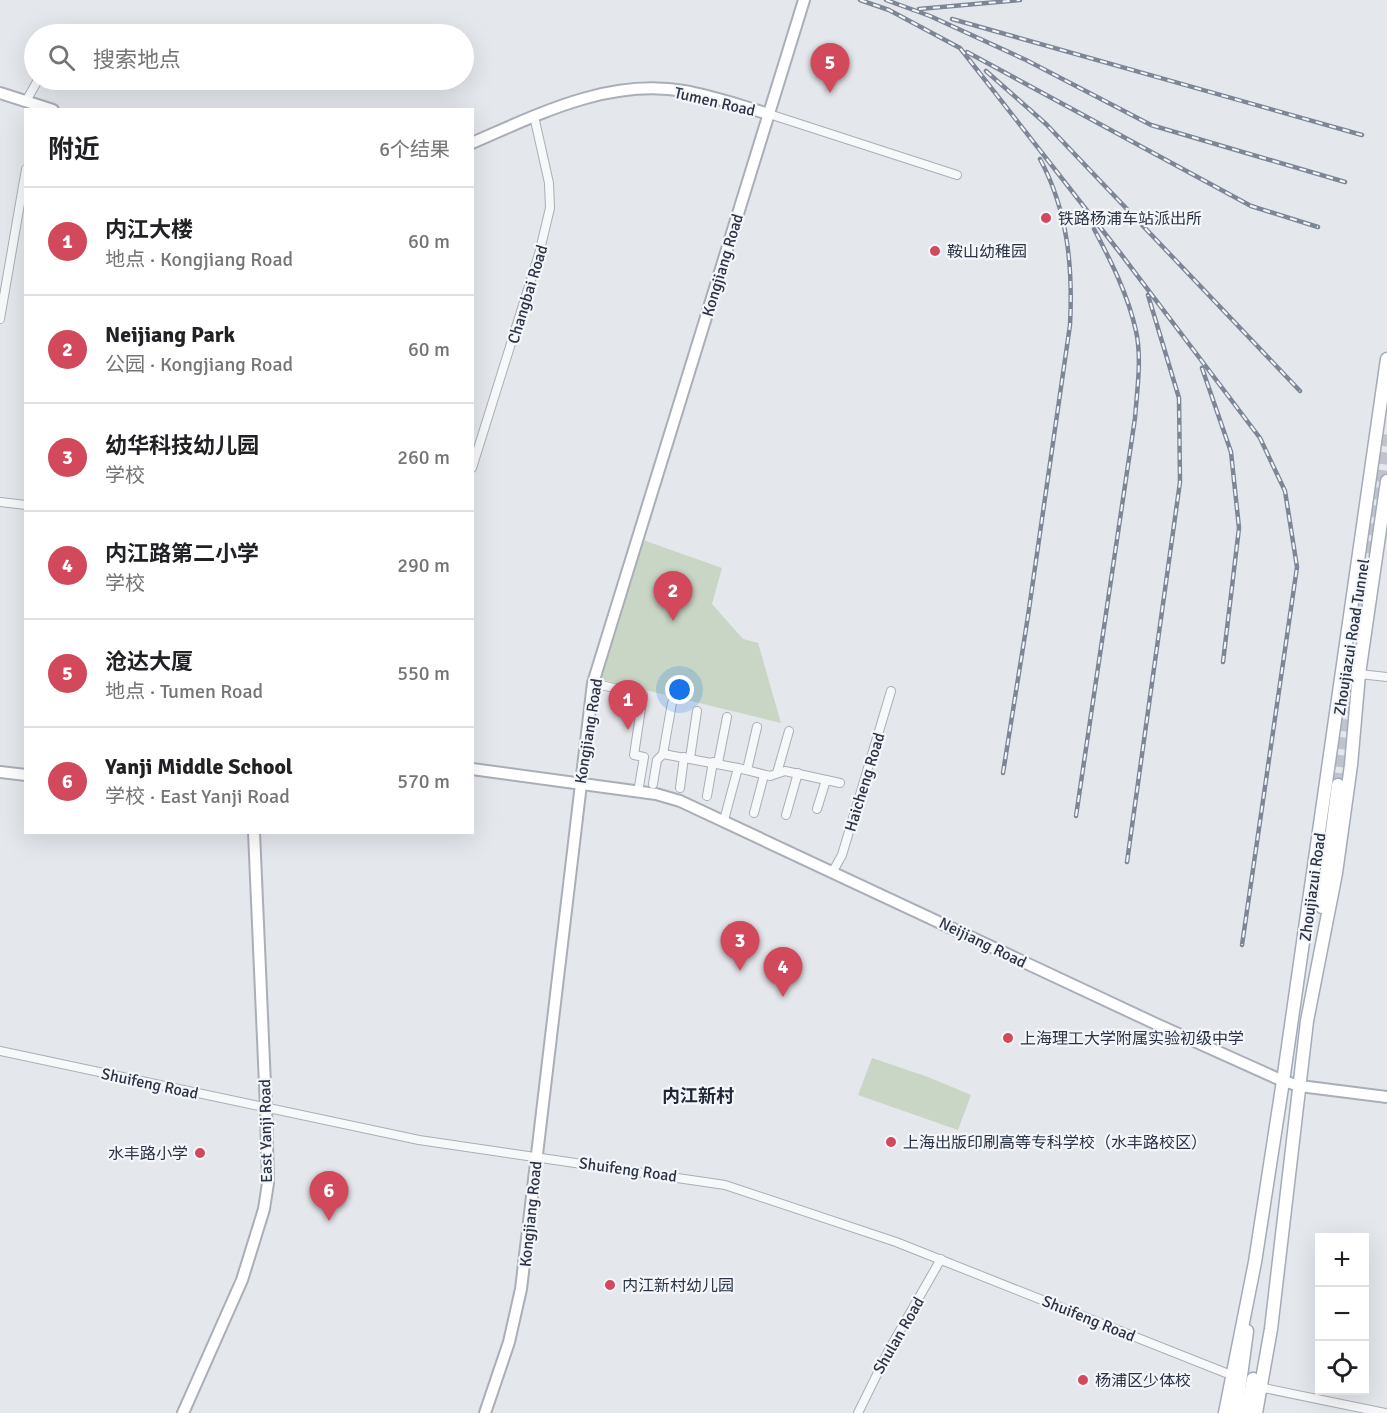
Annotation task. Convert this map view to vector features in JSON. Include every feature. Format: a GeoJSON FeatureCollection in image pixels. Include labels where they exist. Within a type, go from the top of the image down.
{"type":"FeatureCollection","features":[{"type":"Feature","properties":{"kind":"main road","name":"Zhoujiazui Road"},"geometry":{"type":"LineString","coordinates":[[1225,1413],[1255,1262],[1333,782],[1369,480],[1387,359]]}},
{"type":"Feature","properties":{"kind":"main road","name":"Zhoujiazui Road"},"geometry":{"type":"LineString","coordinates":[[1256,1413],[1274,1293],[1307,1021],[1336,873],[1351,765],[1359,674],[1387,482]]}},
{"type":"Feature","properties":{"kind":"main road","name":"Zhoujiazui Road Tunnel"},"geometry":{"type":"LineString","coordinates":[[1307,1021],[1333,782],[1373,495]]}},
{"type":"Feature","properties":{"kind":"main road"},"geometry":{"type":"LineString","coordinates":[[1236,1413],[1255,1262]]}},
{"type":"Feature","properties":{"kind":"main road"},"geometry":{"type":"LineString","coordinates":[[1246,1413],[1274,1293]]}},
{"type":"Feature","properties":{"kind":"street","name":"Kongjiang Road"},"geometry":{"type":"LineString","coordinates":[[485,1413],[516,1315],[593,683],[804,0]]}},
{"type":"Feature","properties":{"kind":"street","name":"Tumen Road"},"geometry":{"type":"LineString","coordinates":[[474,142],[572,101],[599,95],[661,89],[704,95],[957,175]]}},
{"type":"Feature","properties":{"kind":"street"},"geometry":{"type":"LineString","coordinates":[[0,93],[33,105],[36,90]]}},
{"type":"Feature","properties":{"kind":"street","name":"Changbai Road"},"geometry":{"type":"LineString","coordinates":[[474,461],[548,219],[549,183],[534,116]]}},
{"type":"Feature","properties":{"kind":"street"},"geometry":{"type":"LineString","coordinates":[[0,319],[24,181]]}},
{"type":"Feature","properties":{"kind":"street"},"geometry":{"type":"LineString","coordinates":[[1369,480],[1387,482]]}},
{"type":"Feature","properties":{"kind":"street"},"geometry":{"type":"LineString","coordinates":[[0,502],[24,505]]}},
{"type":"Feature","properties":{"kind":"street"},"geometry":{"type":"LineString","coordinates":[[1359,674],[1387,677]]}},
{"type":"Feature","properties":{"kind":"street"},"geometry":{"type":"LineString","coordinates":[[593,683],[643,695],[634,755],[644,757],[638,792]]}},
{"type":"Feature","properties":{"kind":"street","name":"Haicheng Road"},"geometry":{"type":"LineString","coordinates":[[833,871],[842,855],[891,691]]}},
{"type":"Feature","properties":{"kind":"street"},"geometry":{"type":"LineString","coordinates":[[653,784],[657,760],[663,754],[672,703]]}},
{"type":"Feature","properties":{"kind":"street"},"geometry":{"type":"LineString","coordinates":[[680,788],[697,711]]}},
{"type":"Feature","properties":{"kind":"street"},"geometry":{"type":"LineString","coordinates":[[707,796],[727,717]]}},
{"type":"Feature","properties":{"kind":"street"},"geometry":{"type":"LineString","coordinates":[[747,770],[757,728]]}},
{"type":"Feature","properties":{"kind":"street"},"geometry":{"type":"LineString","coordinates":[[777,773],[789,731]]}},
{"type":"Feature","properties":{"kind":"street"},"geometry":{"type":"LineString","coordinates":[[663,754],[687,757],[770,776],[785,771],[840,783]]}},
{"type":"Feature","properties":{"kind":"street"},"geometry":{"type":"LineString","coordinates":[[723,820],[738,768]]}},
{"type":"Feature","properties":{"kind":"street","name":"Neijiang Road"},"geometry":{"type":"LineString","coordinates":[[474,769],[580,783],[680,801],[1078,988],[1283,1081],[1300,1086],[1387,1097]]}},
{"type":"Feature","properties":{"kind":"street"},"geometry":{"type":"LineString","coordinates":[[0,772],[24,775]]}},
{"type":"Feature","properties":{"kind":"street"},"geometry":{"type":"LineString","coordinates":[[786,815],[798,773]]}},
{"type":"Feature","properties":{"kind":"street"},"geometry":{"type":"LineString","coordinates":[[754,813],[764,775]]}},
{"type":"Feature","properties":{"kind":"street"},"geometry":{"type":"LineString","coordinates":[[817,809],[826,780]]}},
{"type":"Feature","properties":{"kind":"street","name":"East Yanji Road"},"geometry":{"type":"LineString","coordinates":[[183,1413],[242,1280],[261,1225],[268,1183],[254,834]]}},
{"type":"Feature","properties":{"kind":"street","name":"Shuifeng Road"},"geometry":{"type":"LineString","coordinates":[[0,1051],[419,1140],[725,1185],[941,1259],[1231,1374]]}},
{"type":"Feature","properties":{"kind":"street","name":"Shulan Road"},"geometry":{"type":"LineString","coordinates":[[858,1413],[881,1365],[941,1259]]}},
{"type":"Feature","properties":{"kind":"street"},"geometry":{"type":"LineString","coordinates":[[1259,1387],[1385,1413]]}},
{"type":"Feature","properties":{"kind":"green space"},"geometry":{"type":"Polygon","coordinates":[[[643,540],[722,568],[712,604],[743,639],[758,643],[781,723],[600,679],[643,540]]]}},
{"type":"Feature","properties":{"kind":"green space"},"geometry":{"type":"Polygon","coordinates":[[[872,1058],[928,1077],[971,1095],[958,1130],[858,1095],[872,1058]]]}},
{"type":"Feature","properties":{"kind":"tunnel"},"geometry":{"type":"LineString","coordinates":[[1338,785],[1387,433]]}},
{"type":"Feature","properties":{"kind":"railway"},"geometry":{"type":"LineString","coordinates":[[860,0],[889,10],[960,48],[1121,254],[1260,438],[1285,491],[1297,567],[1242,945]]}},
{"type":"Feature","properties":{"kind":"railway"},"geometry":{"type":"LineString","coordinates":[[886,0],[930,16],[1026,60],[1151,125],[1345,182]]}},
{"type":"Feature","properties":{"kind":"railway"},"geometry":{"type":"LineString","coordinates":[[919,9],[1020,0]]}},
{"type":"Feature","properties":{"kind":"railway"},"geometry":{"type":"LineString","coordinates":[[952,19],[1362,135]]}},
{"type":"Feature","properties":{"kind":"railway"},"geometry":{"type":"LineString","coordinates":[[967,52],[1251,206],[1318,227]]}},
{"type":"Feature","properties":{"kind":"railway"},"geometry":{"type":"LineString","coordinates":[[986,71],[1046,124],[1300,391]]}},
{"type":"Feature","properties":{"kind":"railway"},"geometry":{"type":"LineString","coordinates":[[1003,773],[1070,325],[1071,282],[1067,240],[1057,199],[1040,159]]}},
{"type":"Feature","properties":{"kind":"railway"},"geometry":{"type":"LineString","coordinates":[[1076,816],[1135,418],[1139,363],[1136,331],[1124,291],[1094,229]]}},
{"type":"Feature","properties":{"kind":"railway"},"geometry":{"type":"LineString","coordinates":[[1127,862],[1180,482],[1179,398],[1148,295]]}},
{"type":"Feature","properties":{"kind":"railway"},"geometry":{"type":"LineString","coordinates":[[1202,368],[1231,452],[1239,528],[1223,662]]}},
{"type":"Feature","properties":{"kind":"place","name":"沧达大厦"},"geometry":{"type":"Point","coordinates":[830,93]}},
{"type":"Feature","properties":{"kind":"place","name":"铁路杨浦车站派出所"},"geometry":{"type":"Point","coordinates":[1046,218]}},
{"type":"Feature","properties":{"kind":"place","name":"鞍山幼稚园"},"geometry":{"type":"Point","coordinates":[935,251]}},
{"type":"Feature","properties":{"kind":"place","name":"Neijiang Park"},"geometry":{"type":"Point","coordinates":[673,621]}},
{"type":"Feature","properties":{"kind":"place","name":"内江大楼"},"geometry":{"type":"Point","coordinates":[628,730]}},
{"type":"Feature","properties":{"kind":"place","name":"幼华科技幼儿园"},"geometry":{"type":"Point","coordinates":[740,971]}},
{"type":"Feature","properties":{"kind":"place","name":"内江路第二小学"},"geometry":{"type":"Point","coordinates":[783,997]}},
{"type":"Feature","properties":{"kind":"place","name":"上海理工大学附属实验初级中学"},"geometry":{"type":"Point","coordinates":[1008,1038]}},
{"type":"Feature","properties":{"kind":"place","name":"上海出版印刷高等专科学校（水丰路校区）"},"geometry":{"type":"Point","coordinates":[891,1142]}},
{"type":"Feature","properties":{"kind":"place","name":"水丰路小学"},"geometry":{"type":"Point","coordinates":[200,1153]}},
{"type":"Feature","properties":{"kind":"place","name":"Yanji Middle School"},"geometry":{"type":"Point","coordinates":[329,1221]}},
{"type":"Feature","properties":{"kind":"place","name":"内江新村幼儿园"},"geometry":{"type":"Point","coordinates":[610,1285]}},
{"type":"Feature","properties":{"kind":"place","name":"杨浦区少体校"},"geometry":{"type":"Point","coordinates":[1083,1380]}},
{"type":"Feature","properties":{"kind":"district","name":"内江新村"},"geometry":{"type":"Point","coordinates":[698,1096]}}]}
